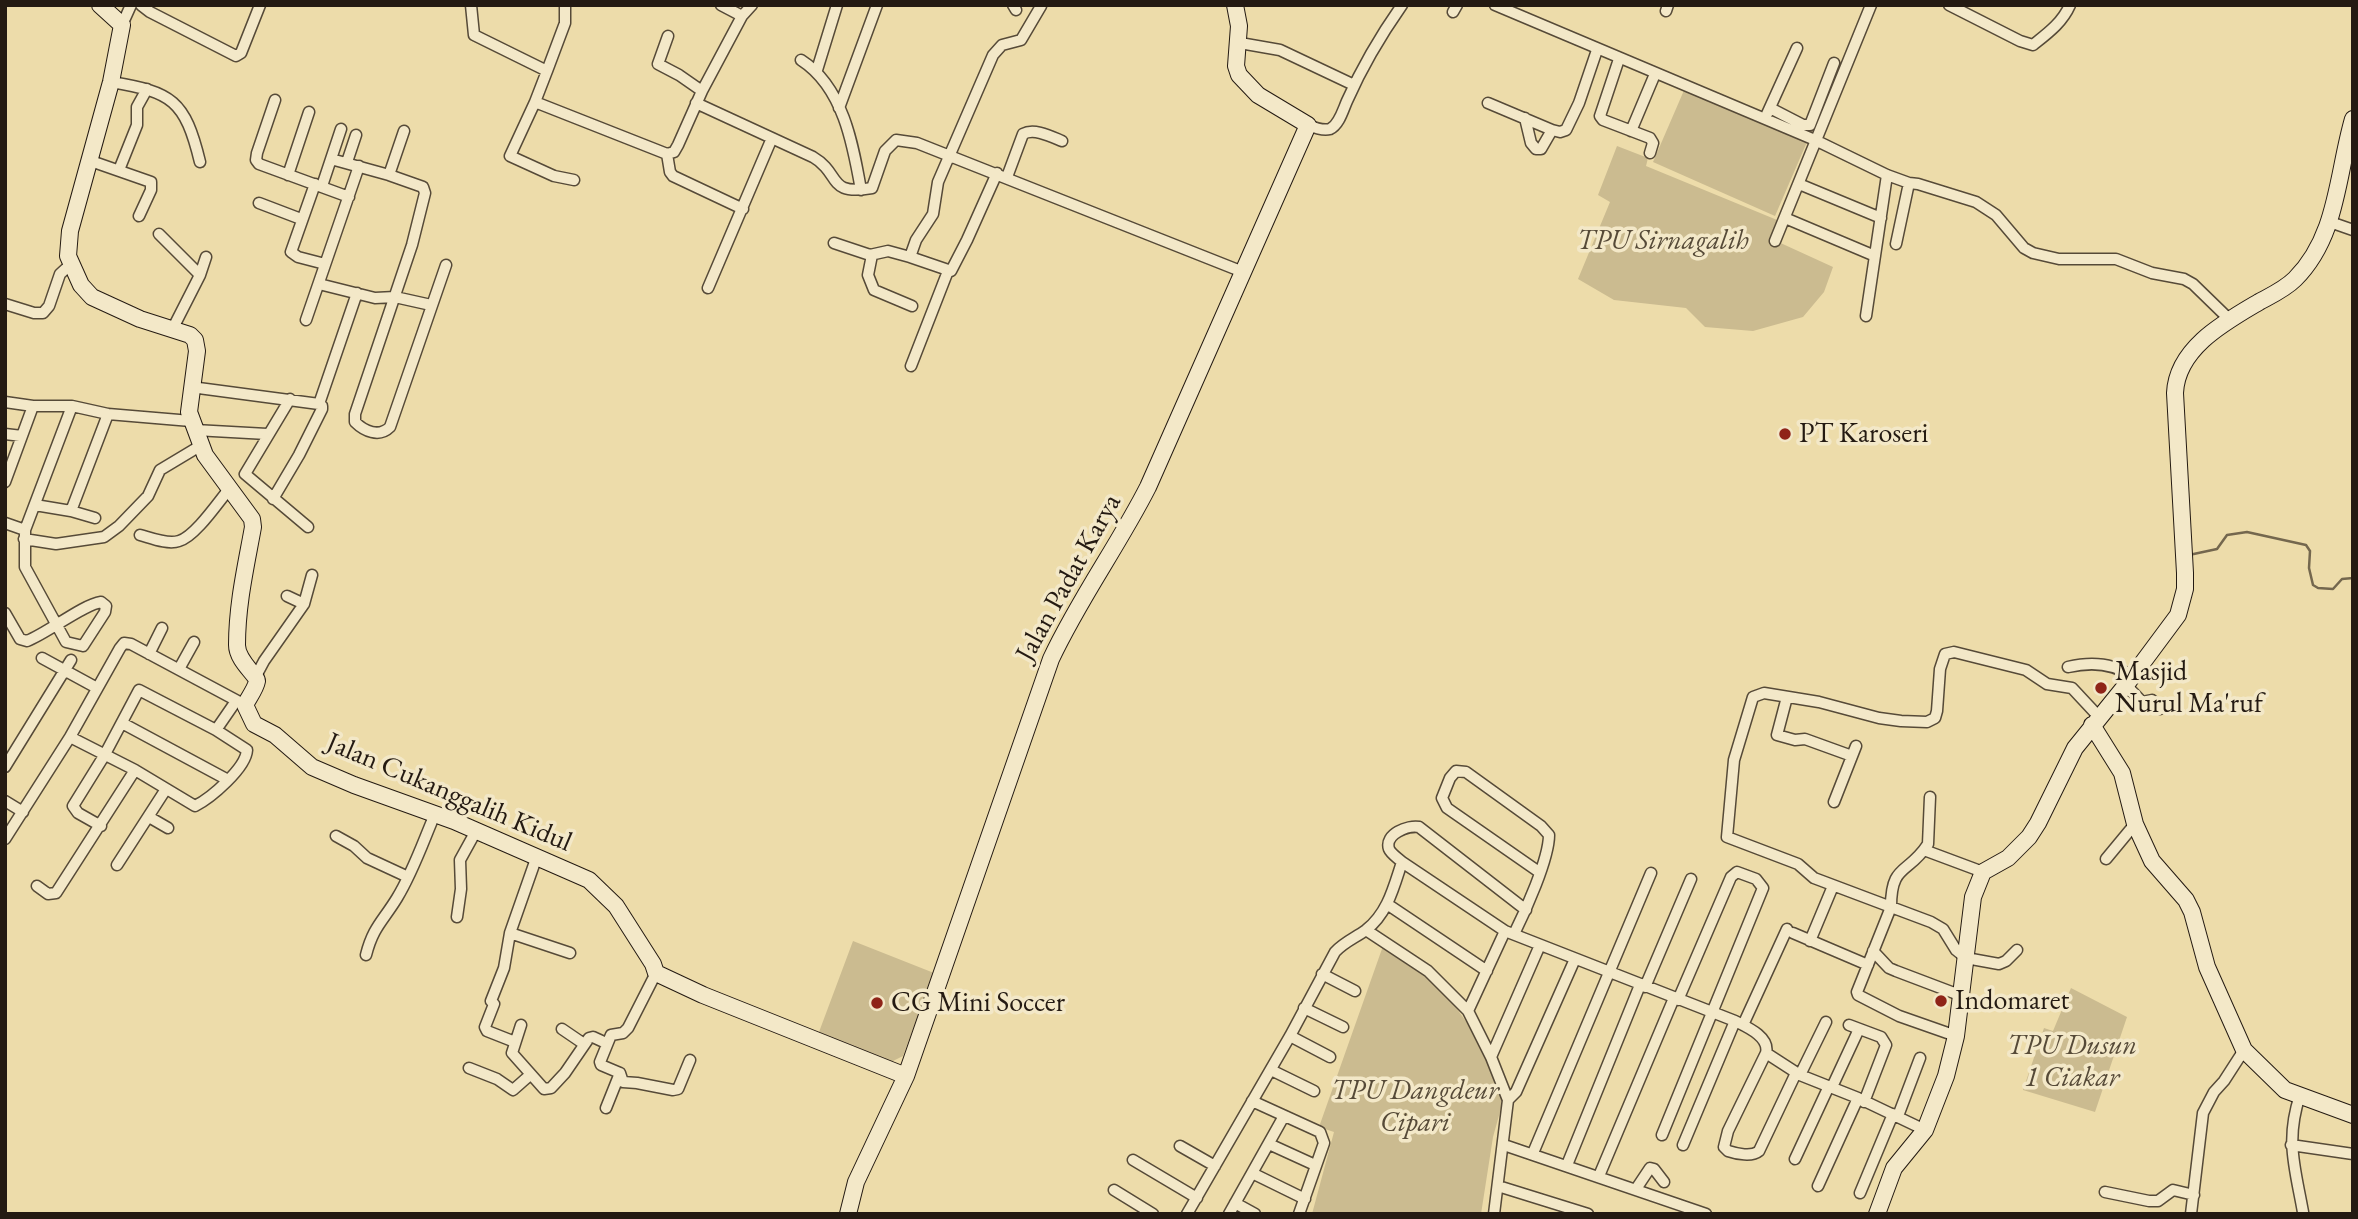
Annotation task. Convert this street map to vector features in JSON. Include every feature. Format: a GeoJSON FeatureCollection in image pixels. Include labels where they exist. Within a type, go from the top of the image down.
{"type":"FeatureCollection","features":[{"type":"Feature","properties":{"kind":"street"},"geometry":{"type":"LineString","coordinates":[[100,5],[122,25]]}},
{"type":"Feature","properties":{"kind":"street"},"geometry":{"type":"LineString","coordinates":[[131,5],[122,25],[111,82],[69,231],[68,256],[81,285],[92,297],[140,319],[190,335],[195,340],[197,351],[189,412],[205,455],[252,519],[253,527],[241,587],[237,645],[240,658],[256,676]]}},
{"type":"Feature","properties":{"kind":"street"},"geometry":{"type":"LineString","coordinates":[[141,5],[236,56],[241,53],[260,5]]}},
{"type":"Feature","properties":{"kind":"street"},"geometry":{"type":"LineString","coordinates":[[471,5],[474,35],[547,71]]}},
{"type":"Feature","properties":{"kind":"street"},"geometry":{"type":"LineString","coordinates":[[565,5],[564,30],[510,158],[554,176],[575,180]]}},
{"type":"Feature","properties":{"kind":"street"},"geometry":{"type":"LineString","coordinates":[[721,5],[742,16]]}},
{"type":"Feature","properties":{"kind":"street"},"geometry":{"type":"LineString","coordinates":[[535,102],[667,154],[674,152],[702,91],[742,16],[752,5]]}},
{"type":"Feature","properties":{"kind":"street"},"geometry":{"type":"LineString","coordinates":[[817,70],[837,5]]}},
{"type":"Feature","properties":{"kind":"street"},"geometry":{"type":"LineString","coordinates":[[839,108],[877,5]]}},
{"type":"Feature","properties":{"kind":"street"},"geometry":{"type":"LineString","coordinates":[[1235,5],[1240,43],[1237,66],[1239,75],[1258,95],[1308,125],[1321,129],[1332,127],[1337,122],[1354,85],[1402,5]]}},
{"type":"Feature","properties":{"kind":"street"},"geometry":{"type":"LineString","coordinates":[[1495,5],[1815,140],[1887,175],[1976,202],[1996,215],[2024,248],[2033,253],[2059,259],[2116,259],[2152,273],[2184,279],[2193,284],[2229,319]]}},
{"type":"Feature","properties":{"kind":"street"},"geometry":{"type":"LineString","coordinates":[[1775,241],[1871,5]]}},
{"type":"Feature","properties":{"kind":"street"},"geometry":{"type":"LineString","coordinates":[[1949,5],[1962,8],[2020,41],[2033,45],[2065,16],[2070,5]]}},
{"type":"Feature","properties":{"kind":"street"},"geometry":{"type":"LineString","coordinates":[[910,257],[916,240],[933,214],[938,182],[977,87],[996,49],[1021,40],[1041,6]]}},
{"type":"Feature","properties":{"kind":"street"},"geometry":{"type":"LineString","coordinates":[[668,36],[657,64],[702,91]]}},
{"type":"Feature","properties":{"kind":"street"},"geometry":{"type":"LineString","coordinates":[[1240,43],[1280,50],[1354,85]]}},
{"type":"Feature","properties":{"kind":"street"},"geometry":{"type":"LineString","coordinates":[[1764,119],[1797,48]]}},
{"type":"Feature","properties":{"kind":"street"},"geometry":{"type":"LineString","coordinates":[[1488,103],[1552,130],[1566,130],[1597,50]]}},
{"type":"Feature","properties":{"kind":"street"},"geometry":{"type":"LineString","coordinates":[[1619,59],[1600,116],[1603,120],[1651,139],[1653,143],[1650,153]]}},
{"type":"Feature","properties":{"kind":"street"},"geometry":{"type":"LineString","coordinates":[[801,60],[817,70],[839,108],[853,143],[861,190]]}},
{"type":"Feature","properties":{"kind":"street"},"geometry":{"type":"LineString","coordinates":[[1770,108],[1798,123],[1810,125],[1834,63]]}},
{"type":"Feature","properties":{"kind":"street"},"geometry":{"type":"LineString","coordinates":[[1631,131],[1656,74]]}},
{"type":"Feature","properties":{"kind":"street"},"geometry":{"type":"LineString","coordinates":[[111,82],[162,94],[182,110],[194,137],[200,162]]}},
{"type":"Feature","properties":{"kind":"street"},"geometry":{"type":"LineString","coordinates":[[119,170],[137,125],[137,107],[147,89]]}},
{"type":"Feature","properties":{"kind":"street"},"geometry":{"type":"LineString","coordinates":[[275,100],[256,160],[259,164],[349,197]]}},
{"type":"Feature","properties":{"kind":"street"},"geometry":{"type":"LineString","coordinates":[[696,103],[824,163],[834,182],[850,190],[872,188],[885,151],[896,140],[917,143],[1243,272]]}},
{"type":"Feature","properties":{"kind":"street"},"geometry":{"type":"LineString","coordinates":[[288,174],[309,112]]}},
{"type":"Feature","properties":{"kind":"street"},"geometry":{"type":"LineString","coordinates":[[1525,118],[1531,143],[1536,149],[1541,149],[1552,130]]}},
{"type":"Feature","properties":{"kind":"street"},"geometry":{"type":"LineString","coordinates":[[1877,1214],[1894,1168],[1925,1130],[1947,1076],[1962,996],[1973,897],[1983,873],[2008,858],[2029,837],[2074,748],[2178,615],[2185,589],[2176,432],[2177,376],[2196,347],[2229,319],[2295,280],[2316,251],[2330,222],[2353,119]]}},
{"type":"Feature","properties":{"kind":"street","name":"Jalan Padat Karya"},"geometry":{"type":"LineString","coordinates":[[848,1214],[856,1182],[906,1076],[1051,659],[1062,635],[1142,498],[1308,125]]}},
{"type":"Feature","properties":{"kind":"street"},"geometry":{"type":"LineString","coordinates":[[326,264],[298,257],[291,252],[301,219],[331,159],[341,129]]}},
{"type":"Feature","properties":{"kind":"street"},"geometry":{"type":"LineString","coordinates":[[389,175],[404,131]]}},
{"type":"Feature","properties":{"kind":"street"},"geometry":{"type":"LineString","coordinates":[[911,366],[948,271],[952,270],[1023,134],[1033,132],[1062,141]]}},
{"type":"Feature","properties":{"kind":"street"},"geometry":{"type":"LineString","coordinates":[[347,162],[356,135]]}},
{"type":"Feature","properties":{"kind":"street"},"geometry":{"type":"LineString","coordinates":[[708,288],[772,138]]}},
{"type":"Feature","properties":{"kind":"street"},"geometry":{"type":"LineString","coordinates":[[667,154],[673,176],[743,209]]}},
{"type":"Feature","properties":{"kind":"street"},"geometry":{"type":"LineString","coordinates":[[331,159],[423,187],[425,193],[412,245],[355,414],[355,422],[361,428],[376,433],[384,432],[390,427],[446,265]]}},
{"type":"Feature","properties":{"kind":"street"},"geometry":{"type":"LineString","coordinates":[[88,160],[151,182],[151,190],[139,216]]}},
{"type":"Feature","properties":{"kind":"street"},"geometry":{"type":"LineString","coordinates":[[306,320],[359,166]]}},
{"type":"Feature","properties":{"kind":"street"},"geometry":{"type":"LineString","coordinates":[[1866,316],[1887,175]]}},
{"type":"Feature","properties":{"kind":"street"},"geometry":{"type":"LineString","coordinates":[[1896,244],[1909,183]]}},
{"type":"Feature","properties":{"kind":"street"},"geometry":{"type":"LineString","coordinates":[[1799,184],[1881,218]]}},
{"type":"Feature","properties":{"kind":"street"},"geometry":{"type":"LineString","coordinates":[[259,204],[301,219]]}},
{"type":"Feature","properties":{"kind":"street"},"geometry":{"type":"LineString","coordinates":[[1785,218],[1875,256]]}},
{"type":"Feature","properties":{"kind":"street"},"geometry":{"type":"LineString","coordinates":[[2330,222],[2353,230]]}},
{"type":"Feature","properties":{"kind":"street"},"geometry":{"type":"LineString","coordinates":[[159,234],[200,275]]}},
{"type":"Feature","properties":{"kind":"street"},"geometry":{"type":"LineString","coordinates":[[834,243],[872,255],[888,251],[948,271]]}},
{"type":"Feature","properties":{"kind":"street"},"geometry":{"type":"LineString","coordinates":[[872,255],[868,275],[874,290],[912,306]]}},
{"type":"Feature","properties":{"kind":"street"},"geometry":{"type":"LineString","coordinates":[[172,330],[200,275],[206,257]]}},
{"type":"Feature","properties":{"kind":"street"},"geometry":{"type":"LineString","coordinates":[[5,304],[43,313],[49,306],[60,274],[71,264]]}},
{"type":"Feature","properties":{"kind":"street"},"geometry":{"type":"LineString","coordinates":[[319,284],[375,298],[395,297],[431,305]]}},
{"type":"Feature","properties":{"kind":"street"},"geometry":{"type":"LineString","coordinates":[[318,404],[357,292]]}},
{"type":"Feature","properties":{"kind":"street"},"geometry":{"type":"LineString","coordinates":[[191,387],[290,399],[322,406],[274,499]]}},
{"type":"Feature","properties":{"kind":"street"},"geometry":{"type":"LineString","coordinates":[[290,399],[245,474],[308,527]]}},
{"type":"Feature","properties":{"kind":"street"},"geometry":{"type":"LineString","coordinates":[[5,402],[72,406],[196,432],[267,434]]}},
{"type":"Feature","properties":{"kind":"street"},"geometry":{"type":"LineString","coordinates":[[6,476],[33,405]]}},
{"type":"Feature","properties":{"kind":"street"},"geometry":{"type":"LineString","coordinates":[[5,613],[23,641],[56,627],[94,604],[101,603],[106,606],[105,612],[83,646],[78,647],[66,642],[56,627],[24,567],[25,535],[72,406]]}},
{"type":"Feature","properties":{"kind":"street"},"geometry":{"type":"LineString","coordinates":[[71,511],[108,414]]}},
{"type":"Feature","properties":{"kind":"street"},"geometry":{"type":"LineString","coordinates":[[5,523],[46,544],[89,541],[104,537],[119,526],[148,496],[160,470],[196,432]]}},
{"type":"Feature","properties":{"kind":"street"},"geometry":{"type":"LineString","coordinates":[[5,435],[22,436]]}},
{"type":"Feature","properties":{"kind":"street"},"geometry":{"type":"LineString","coordinates":[[140,534],[166,541],[180,541],[192,533],[230,488]]}},
{"type":"Feature","properties":{"kind":"street"},"geometry":{"type":"LineString","coordinates":[[35,505],[95,518]]}},
{"type":"Feature","properties":{"kind":"street"},"geometry":{"type":"LineString","coordinates":[[216,730],[257,681],[256,676],[264,661],[304,604],[312,576]]}},
{"type":"Feature","properties":{"kind":"street"},"geometry":{"type":"LineString","coordinates":[[288,596],[304,604]]}},
{"type":"Feature","properties":{"kind":"street"},"geometry":{"type":"LineString","coordinates":[[149,654],[162,628]]}},
{"type":"Feature","properties":{"kind":"street"},"geometry":{"type":"LineString","coordinates":[[179,669],[194,642]]}},
{"type":"Feature","properties":{"kind":"street"},"geometry":{"type":"LineString","coordinates":[[5,839],[70,737],[124,643],[131,644],[240,703]]}},
{"type":"Feature","properties":{"kind":"street"},"geometry":{"type":"LineString","coordinates":[[2017,950],[1999,964],[1966,958],[1956,950],[1943,929],[1931,922],[1833,886],[1810,876],[1798,864],[1727,838],[1734,760],[1753,697],[1764,693],[1819,702],[1879,718],[1927,722],[1935,718],[1937,711],[1941,663],[1945,654],[1954,652],[2026,670],[2047,684],[2072,688],[2096,721],[2122,773],[2135,824],[2152,861],[2186,900],[2192,912],[2207,967],[2244,1050],[2285,1090],[2353,1115]]}},
{"type":"Feature","properties":{"kind":"street"},"geometry":{"type":"LineString","coordinates":[[41,658],[68,665],[97,688]]}},
{"type":"Feature","properties":{"kind":"street"},"geometry":{"type":"LineString","coordinates":[[2068,667],[2095,664],[2116,667],[2142,702],[2152,700],[2160,709]]}},
{"type":"Feature","properties":{"kind":"street"},"geometry":{"type":"LineString","coordinates":[[5,767],[68,665]]}},
{"type":"Feature","properties":{"kind":"street"},"geometry":{"type":"LineString","coordinates":[[70,737],[104,756],[135,770],[195,806],[228,780],[245,760],[247,750],[141,686],[104,756],[73,806],[78,813],[101,826]]}},
{"type":"Feature","properties":{"kind":"street"},"geometry":{"type":"LineString","coordinates":[[1787,697],[1777,735],[1854,751],[1834,802]]}},
{"type":"Feature","properties":{"kind":"street","name":"Jalan Cukanggalih Kidul"},"geometry":{"type":"LineString","coordinates":[[240,703],[254,724],[275,735],[312,766],[354,785],[435,814],[589,880],[607,895],[629,924],[656,973]]}},
{"type":"Feature","properties":{"kind":"street"},"geometry":{"type":"LineString","coordinates":[[122,723],[228,780]]}},
{"type":"Feature","properties":{"kind":"street"},"geometry":{"type":"LineString","coordinates":[[37,886],[48,894],[56,893],[135,770]]}},
{"type":"Feature","properties":{"kind":"street"},"geometry":{"type":"LineString","coordinates":[[1468,1012],[1510,932],[1526,910],[1539,872],[1549,839],[1548,832],[1466,772],[1456,771],[1442,798],[1447,808],[1539,872]]}},
{"type":"Feature","properties":{"kind":"street"},"geometry":{"type":"LineString","coordinates":[[117,865],[166,789]]}},
{"type":"Feature","properties":{"kind":"street"},"geometry":{"type":"LineString","coordinates":[[1930,797],[1928,844],[1895,878],[1891,889],[1891,908],[1857,992],[1859,997],[1899,1016],[1956,1036]]}},
{"type":"Feature","properties":{"kind":"street"},"geometry":{"type":"LineString","coordinates":[[5,801],[23,812]]}},
{"type":"Feature","properties":{"kind":"street"},"geometry":{"type":"LineString","coordinates":[[366,955],[373,931],[397,898],[435,814]]}},
{"type":"Feature","properties":{"kind":"street"},"geometry":{"type":"LineString","coordinates":[[149,817],[168,828]]}},
{"type":"Feature","properties":{"kind":"street"},"geometry":{"type":"LineString","coordinates":[[2106,859],[2135,824]]}},
{"type":"Feature","properties":{"kind":"street"},"geometry":{"type":"LineString","coordinates":[[1526,910],[1419,827],[1404,828],[1390,840],[1390,850],[1402,862],[1510,932],[1739,1023],[1766,1041],[1766,1053],[1728,1131],[1724,1147],[1728,1151],[1747,1154],[1759,1151],[1826,1022]]}},
{"type":"Feature","properties":{"kind":"street"},"geometry":{"type":"LineString","coordinates":[[457,917],[461,889],[460,860],[476,831]]}},
{"type":"Feature","properties":{"kind":"street"},"geometry":{"type":"LineString","coordinates":[[336,836],[354,846],[367,858],[408,877]]}},
{"type":"Feature","properties":{"kind":"street"},"geometry":{"type":"LineString","coordinates":[[1924,850],[1983,873]]}},
{"type":"Feature","properties":{"kind":"street"},"geometry":{"type":"LineString","coordinates":[[515,1042],[487,1031],[485,1027],[493,1007],[491,1001],[504,968],[510,933],[537,856]]}},
{"type":"Feature","properties":{"kind":"street"},"geometry":{"type":"LineString","coordinates":[[1187,1214],[1271,1070],[1335,952],[1343,943],[1366,930],[1387,904],[1402,862]]}},
{"type":"Feature","properties":{"kind":"street"},"geometry":{"type":"LineString","coordinates":[[1599,1176],[1731,877],[1737,872],[1743,873],[1756,879],[1763,888],[1662,1135]]}},
{"type":"Feature","properties":{"kind":"street"},"geometry":{"type":"LineString","coordinates":[[1533,1153],[1651,873]]}},
{"type":"Feature","properties":{"kind":"street"},"geometry":{"type":"LineString","coordinates":[[1567,1165],[1691,879]]}},
{"type":"Feature","properties":{"kind":"street"},"geometry":{"type":"LineString","coordinates":[[1810,941],[1833,886]]}},
{"type":"Feature","properties":{"kind":"street"},"geometry":{"type":"LineString","coordinates":[[1387,904],[1488,971]]}},
{"type":"Feature","properties":{"kind":"street"},"geometry":{"type":"LineString","coordinates":[[1366,930],[1428,971],[1468,1012],[1490,1057],[1508,1100],[1494,1214]]}},
{"type":"Feature","properties":{"kind":"street"},"geometry":{"type":"LineString","coordinates":[[1683,1144],[1739,1023],[1790,931],[1868,965]]}},
{"type":"Feature","properties":{"kind":"street"},"geometry":{"type":"LineString","coordinates":[[510,933],[570,953]]}},
{"type":"Feature","properties":{"kind":"street"},"geometry":{"type":"LineString","coordinates":[[1490,1057],[1540,945]]}},
{"type":"Feature","properties":{"kind":"street"},"geometry":{"type":"LineString","coordinates":[[1873,951],[1889,968],[1962,996]]}},
{"type":"Feature","properties":{"kind":"street"},"geometry":{"type":"LineString","coordinates":[[1508,1100],[1516,1092],[1575,959]]}},
{"type":"Feature","properties":{"kind":"street"},"geometry":{"type":"LineString","coordinates":[[690,1060],[678,1089],[623,1082],[620,1073],[600,1063],[606,1043],[611,1035],[623,1033],[628,1028],[656,973],[703,995],[906,1076]]}},
{"type":"Feature","properties":{"kind":"street"},"geometry":{"type":"LineString","coordinates":[[1322,974],[1355,991]]}},
{"type":"Feature","properties":{"kind":"street"},"geometry":{"type":"LineString","coordinates":[[1304,1008],[1343,1027]]}},
{"type":"Feature","properties":{"kind":"street"},"geometry":{"type":"LineString","coordinates":[[521,1025],[513,1056],[540,1086],[551,1088],[565,1073],[584,1044],[593,1037],[606,1043]]}},
{"type":"Feature","properties":{"kind":"street"},"geometry":{"type":"LineString","coordinates":[[1795,1159],[1830,1087],[1854,1027],[1881,1037],[1886,1045],[1818,1186]]}},
{"type":"Feature","properties":{"kind":"street"},"geometry":{"type":"LineString","coordinates":[[562,1029],[584,1044]]}},
{"type":"Feature","properties":{"kind":"street"},"geometry":{"type":"LineString","coordinates":[[1290,1036],[1330,1057]]}},
{"type":"Feature","properties":{"kind":"street"},"geometry":{"type":"LineString","coordinates":[[2191,1214],[2203,1113],[2214,1092],[2244,1050]]}},
{"type":"Feature","properties":{"kind":"street"},"geometry":{"type":"LineString","coordinates":[[1766,1053],[1798,1074],[1925,1130]]}},
{"type":"Feature","properties":{"kind":"street"},"geometry":{"type":"LineString","coordinates":[[1860,1193],[1920,1058]]}},
{"type":"Feature","properties":{"kind":"street"},"geometry":{"type":"LineString","coordinates":[[469,1068],[497,1079],[513,1090],[530,1075]]}},
{"type":"Feature","properties":{"kind":"street"},"geometry":{"type":"LineString","coordinates":[[1271,1070],[1314,1091]]}},
{"type":"Feature","properties":{"kind":"street"},"geometry":{"type":"LineString","coordinates":[[606,1108],[620,1073]]}},
{"type":"Feature","properties":{"kind":"street"},"geometry":{"type":"LineString","coordinates":[[2300,1095],[2291,1130],[2291,1145],[2303,1213]]}},
{"type":"Feature","properties":{"kind":"street"},"geometry":{"type":"LineString","coordinates":[[1252,1101],[1320,1132],[1324,1138],[1299,1214]]}},
{"type":"Feature","properties":{"kind":"street"},"geometry":{"type":"LineString","coordinates":[[1229,1214],[1284,1116]]}},
{"type":"Feature","properties":{"kind":"street"},"geometry":{"type":"LineString","coordinates":[[1269,1144],[1315,1166]]}},
{"type":"Feature","properties":{"kind":"street"},"geometry":{"type":"LineString","coordinates":[[1504,1145],[1706,1214]]}},
{"type":"Feature","properties":{"kind":"street"},"geometry":{"type":"LineString","coordinates":[[2291,1145],[2353,1154]]}},
{"type":"Feature","properties":{"kind":"street"},"geometry":{"type":"LineString","coordinates":[[1180,1146],[1215,1166]]}},
{"type":"Feature","properties":{"kind":"street"},"geometry":{"type":"LineString","coordinates":[[1133,1160],[1197,1198]]}},
{"type":"Feature","properties":{"kind":"street"},"geometry":{"type":"LineString","coordinates":[[1636,1189],[1650,1168],[1654,1169],[1664,1182]]}},
{"type":"Feature","properties":{"kind":"street"},"geometry":{"type":"LineString","coordinates":[[1252,1172],[1305,1199]]}},
{"type":"Feature","properties":{"kind":"street"},"geometry":{"type":"LineString","coordinates":[[1498,1186],[1588,1214]]}},
{"type":"Feature","properties":{"kind":"street"},"geometry":{"type":"LineString","coordinates":[[1114,1190],[1153,1214]]}},
{"type":"Feature","properties":{"kind":"street"},"geometry":{"type":"LineString","coordinates":[[2105,1192],[2149,1201],[2158,1201],[2173,1190],[2194,1195]]}},
{"type":"Feature","properties":{"kind":"street"},"geometry":{"type":"LineString","coordinates":[[1666,1214],[1671,1202]]}},
{"type":"Feature","properties":{"kind":"street"},"geometry":{"type":"LineString","coordinates":[[1235,1203],[1255,1214]]}},
{"type":"Feature","properties":{"kind":"green space"},"geometry":{"type":"Polygon","coordinates":[[[1685,88],[1807,142],[1775,216],[1653,162],[1685,88]]]}},
{"type":"Feature","properties":{"kind":"green space","name":"TPU Sirnagalih"},"geometry":{"type":"Polygon","coordinates":[[[1617,146],[1648,158],[1646,166],[1782,222],[1774,240],[1833,267],[1824,292],[1803,317],[1753,331],[1705,327],[1686,308],[1614,300],[1578,279],[1610,202],[1598,195],[1617,146]]]}},
{"type":"Feature","properties":{"kind":"green space","name":"CG Mini Soccer"},"geometry":{"type":"Polygon","coordinates":[[[853,941],[934,973],[903,1056],[889,1063],[819,1032],[853,941]]]}},
{"type":"Feature","properties":{"kind":"green space","name":"TPU Dangdeur Cipari"},"geometry":{"type":"Polygon","coordinates":[[[1383,946],[1439,984],[1488,1052],[1505,1094],[1493,1137],[1481,1214],[1312,1214],[1334,1132],[1319,1127],[1383,946]]]}},
{"type":"Feature","properties":{"kind":"green space","name":"TPU Dusun 1 Ciakar"},"geometry":{"type":"Polygon","coordinates":[[[2071,988],[2127,1017],[2095,1112],[2023,1090],[2044,1028],[2053,1031],[2071,988]]]}},
{"type":"Feature","properties":{"kind":"waterway"},"geometry":{"type":"LineString","coordinates":[[2189,555],[2217,549],[2227,535],[2247,532],[2306,545],[2310,551],[2309,568],[2313,585],[2318,588],[2333,589],[2342,579],[2353,578]]}},
{"type":"Feature","properties":{"kind":"place","name":"PT Karoseri"},"geometry":{"type":"Point","coordinates":[1785,434]}},
{"type":"Feature","properties":{"kind":"place","name":"Masjid Nurul Ma'ruf"},"geometry":{"type":"Point","coordinates":[2101,688]}},
{"type":"Feature","properties":{"kind":"place","name":"Indomaret"},"geometry":{"type":"Point","coordinates":[1941,1001]}},
{"type":"Feature","properties":{"kind":"place","name":"CG Mini Soccer"},"geometry":{"type":"Point","coordinates":[877,1003]}}]}
